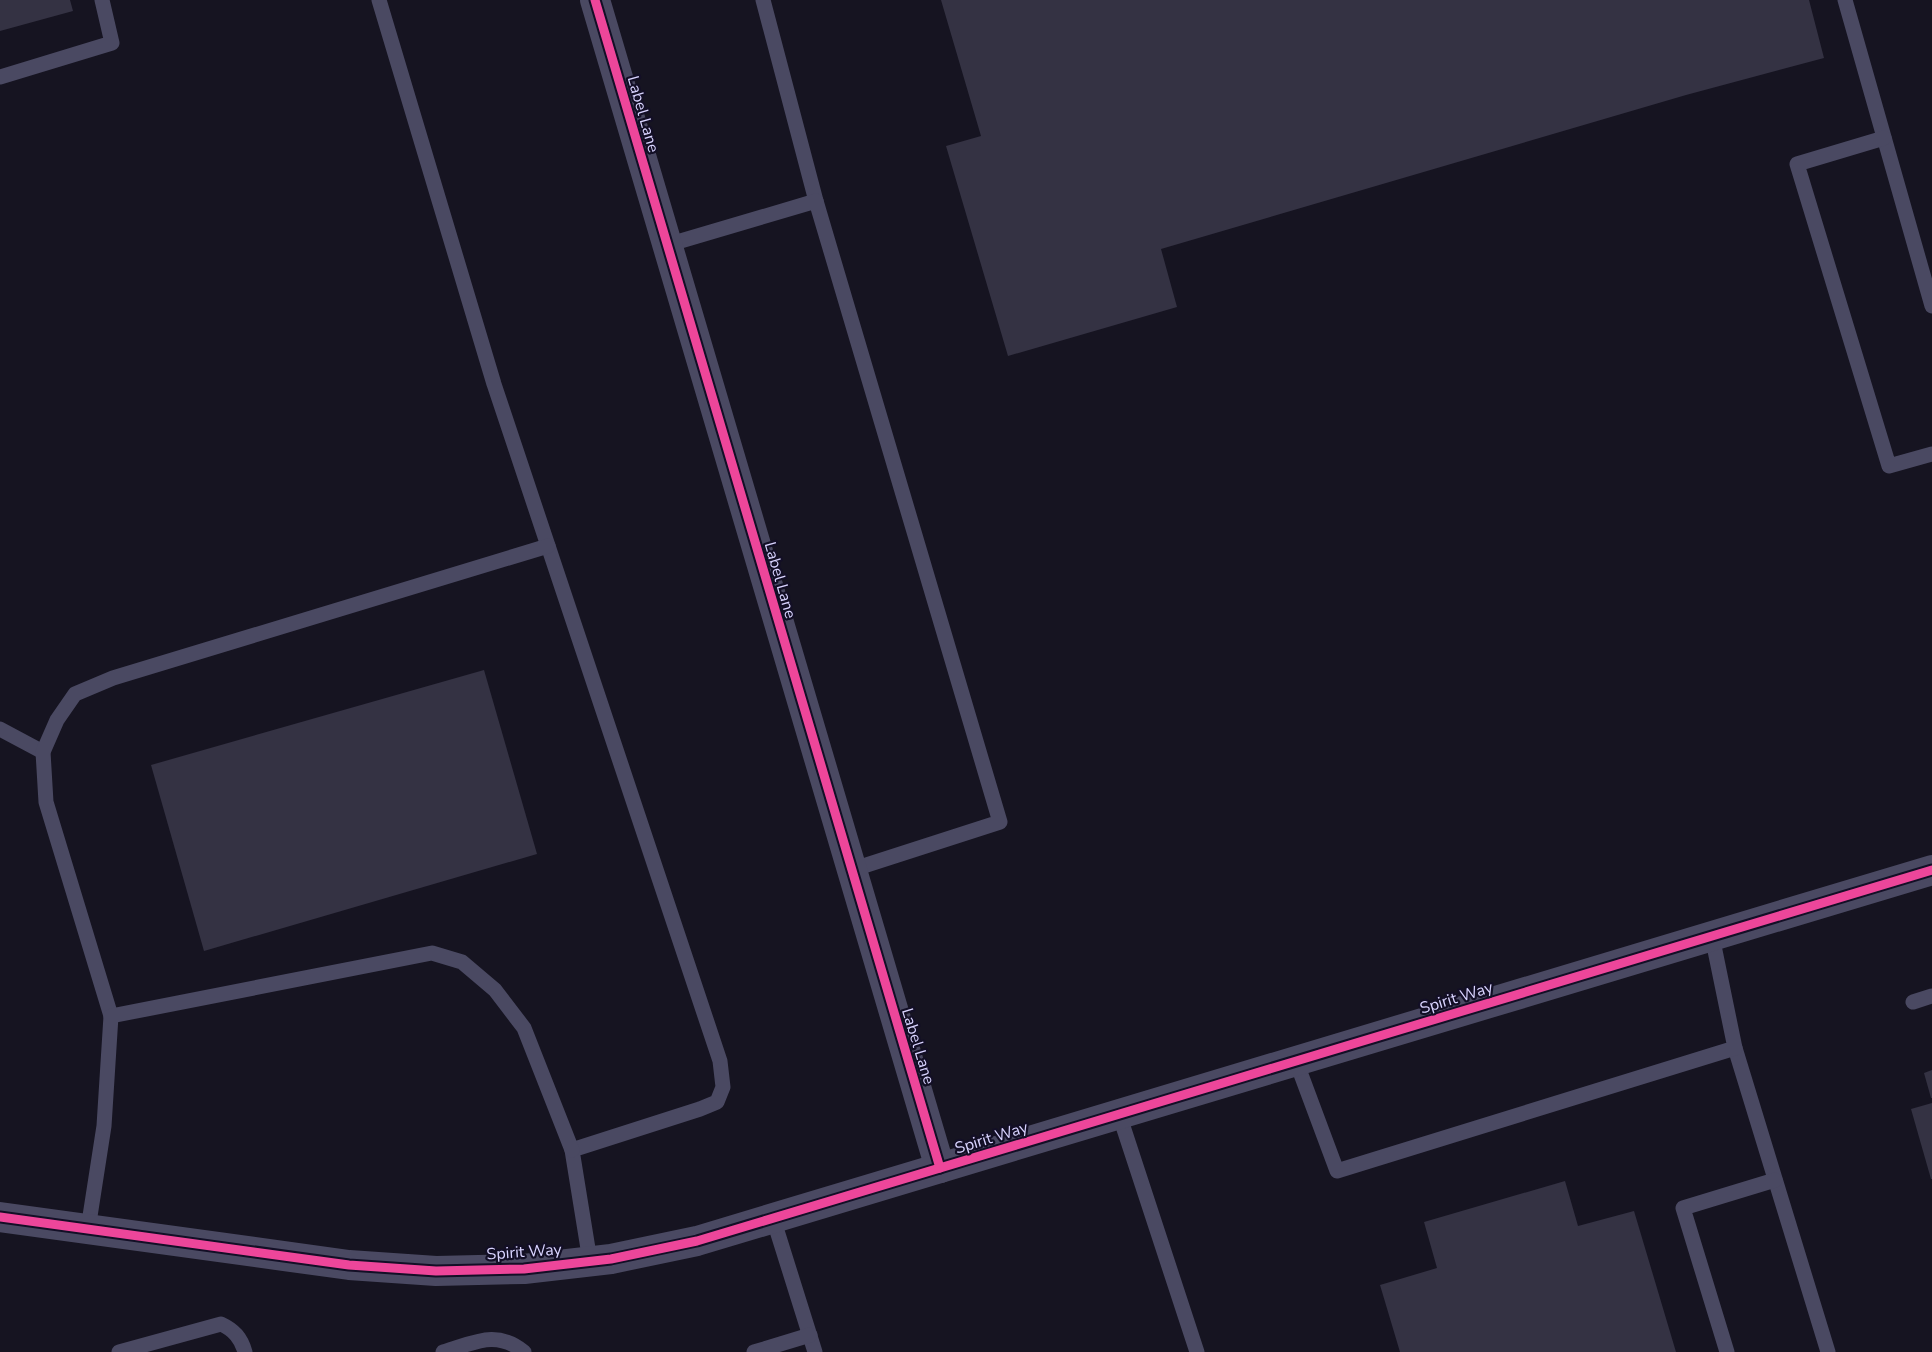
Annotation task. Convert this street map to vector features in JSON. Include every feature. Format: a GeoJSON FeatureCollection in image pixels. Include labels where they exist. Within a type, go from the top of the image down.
{"type":"FeatureCollection","features":[{"type":"Feature","properties":{"kind":"street","name":"Label Lane"},"geometry":{"type":"LineString","coordinates":[[595,0],[940,1168]]}},
{"type":"Feature","properties":{"kind":"street","name":"Spirit Way"},"geometry":{"type":"LineString","coordinates":[[0,1217],[349,1265],[436,1270],[524,1269],[611,1258],[697,1241],[1932,870]]}},
{"type":"Feature","properties":{"kind":"lane"},"geometry":{"type":"LineString","coordinates":[[0,77],[112,43],[102,0]]}},
{"type":"Feature","properties":{"kind":"lane"},"geometry":{"type":"LineString","coordinates":[[379,0],[494,384],[720,1061],[723,1087],[717,1102],[572,1150]]}},
{"type":"Feature","properties":{"kind":"lane"},"geometry":{"type":"LineString","coordinates":[[763,0],[816,201],[1000,822],[851,870]]}},
{"type":"Feature","properties":{"kind":"lane"},"geometry":{"type":"LineString","coordinates":[[1845,0],[1929,285],[1932,306]]}},
{"type":"Feature","properties":{"kind":"lane"},"geometry":{"type":"LineString","coordinates":[[1884,138],[1797,164],[1889,466],[1932,454]]}},
{"type":"Feature","properties":{"kind":"lane"},"geometry":{"type":"LineString","coordinates":[[667,245],[816,201]]}},
{"type":"Feature","properties":{"kind":"lane"},"geometry":{"type":"LineString","coordinates":[[88,1229],[104,1126],[111,1016],[46,802],[43,752],[57,720],[75,694],[113,678],[548,546]]}},
{"type":"Feature","properties":{"kind":"lane"},"geometry":{"type":"LineString","coordinates":[[0,729],[43,752]]}},
{"type":"Feature","properties":{"kind":"lane"},"geometry":{"type":"LineString","coordinates":[[1712,936],[1735,1048],[1828,1352]]}},
{"type":"Feature","properties":{"kind":"lane"},"geometry":{"type":"LineString","coordinates":[[111,1016],[432,953],[462,962],[495,990],[524,1028],[572,1150],[590,1261]]}},
{"type":"Feature","properties":{"kind":"lane"},"geometry":{"type":"LineString","coordinates":[[1913,1002],[1932,996]]}},
{"type":"Feature","properties":{"kind":"lane"},"geometry":{"type":"LineString","coordinates":[[1296,1061],[1337,1171],[1735,1048]]}},
{"type":"Feature","properties":{"kind":"lane"},"geometry":{"type":"LineString","coordinates":[[1119,1114],[1197,1352]]}},
{"type":"Feature","properties":{"kind":"lane"},"geometry":{"type":"LineString","coordinates":[[1727,1352],[1683,1208],[1775,1180]]}},
{"type":"Feature","properties":{"kind":"lane"},"geometry":{"type":"LineString","coordinates":[[773,1218],[815,1352]]}},
{"type":"Feature","properties":{"kind":"lane"},"geometry":{"type":"LineString","coordinates":[[119,1352],[221,1324],[232,1329],[242,1342],[245,1352]]}},
{"type":"Feature","properties":{"kind":"lane"},"geometry":{"type":"LineString","coordinates":[[753,1352],[810,1335]]}},
{"type":"Feature","properties":{"kind":"lane"},"geometry":{"type":"LineString","coordinates":[[443,1352],[485,1340],[502,1339],[514,1344],[524,1352]]}},
{"type":"Feature","properties":{"kind":"building"},"geometry":{"type":"Polygon","coordinates":[[[0,0],[70,0],[73,11],[0,31],[0,0]]]}},
{"type":"Feature","properties":{"kind":"building"},"geometry":{"type":"Polygon","coordinates":[[[941,0],[1809,0],[1824,58],[1686,95],[1161,249],[1177,307],[1008,356],[946,146],[981,136],[941,0]]]}},
{"type":"Feature","properties":{"kind":"building"},"geometry":{"type":"Polygon","coordinates":[[[484,670],[537,854],[204,951],[151,765],[484,670]]]}},
{"type":"Feature","properties":{"kind":"building"},"geometry":{"type":"Polygon","coordinates":[[[1932,1070],[1932,1098],[1931,1098],[1924,1073],[1932,1070]]]}},
{"type":"Feature","properties":{"kind":"building"},"geometry":{"type":"Polygon","coordinates":[[[1932,1103],[1932,1179],[1931,1179],[1911,1109],[1932,1103]]]}},
{"type":"Feature","properties":{"kind":"building"},"geometry":{"type":"Polygon","coordinates":[[[1565,1181],[1578,1226],[1634,1211],[1676,1352],[1400,1352],[1380,1285],[1437,1268],[1424,1222],[1565,1181]]]}},
{"type":"Feature","properties":{"kind":"cycle path"},"geometry":{"type":"LineString","coordinates":[[595,0],[940,1168]]}},
{"type":"Feature","properties":{"kind":"cycle path"},"geometry":{"type":"LineString","coordinates":[[0,1217],[349,1265],[436,1271],[524,1269],[611,1259],[697,1241],[1932,870]]}}]}
